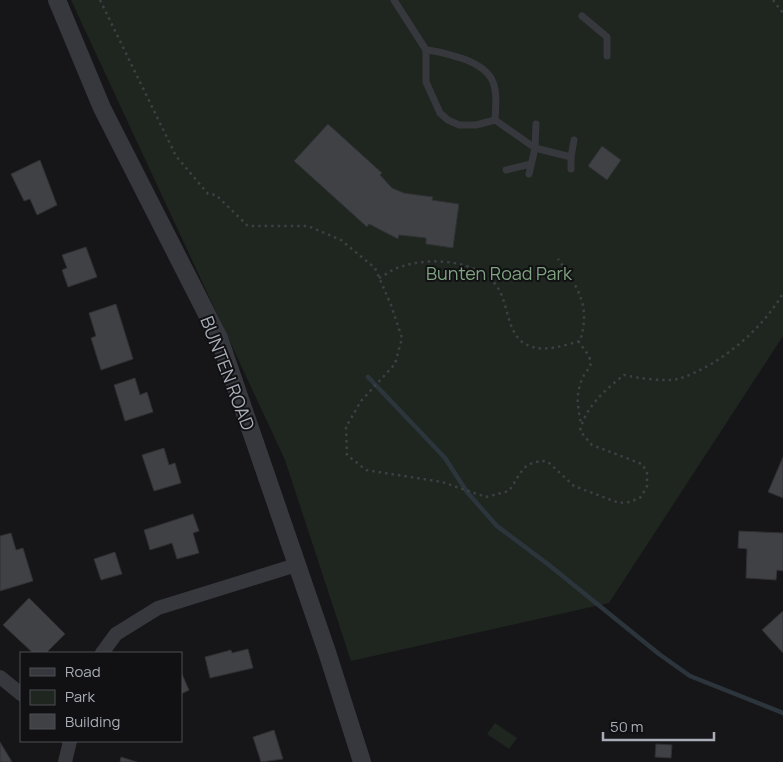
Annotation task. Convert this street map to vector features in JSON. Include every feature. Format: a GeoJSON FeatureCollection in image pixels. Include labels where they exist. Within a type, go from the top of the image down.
{"type":"FeatureCollection","features":[{"type":"Feature","properties":{"kind":"street","name":"BUNTEN ROAD"},"geometry":{"type":"LineString","coordinates":[[57,0],[102,108],[218,338],[328,652],[362,762]]}},
{"type":"Feature","properties":{"kind":"street"},"geometry":{"type":"LineString","coordinates":[[103,652],[116,634],[158,608],[296,565]]}},
{"type":"Feature","properties":{"kind":"street"},"geometry":{"type":"LineString","coordinates":[[0,677],[20,693]]}},
{"type":"Feature","properties":{"kind":"street"},"geometry":{"type":"LineString","coordinates":[[65,762],[70,742]]}},
{"type":"Feature","properties":{"kind":"lane"},"geometry":{"type":"LineString","coordinates":[[394,0],[426,50],[426,82],[440,113],[448,120],[459,125],[476,125],[495,120],[535,148],[571,157]]}},
{"type":"Feature","properties":{"kind":"lane"},"geometry":{"type":"LineString","coordinates":[[582,16],[607,37],[607,56]]}},
{"type":"Feature","properties":{"kind":"lane"},"geometry":{"type":"LineString","coordinates":[[426,50],[441,51],[478,64],[489,72],[495,84],[495,120]]}},
{"type":"Feature","properties":{"kind":"lane"},"geometry":{"type":"LineString","coordinates":[[529,174],[535,148],[536,124]]}},
{"type":"Feature","properties":{"kind":"lane"},"geometry":{"type":"LineString","coordinates":[[571,169],[574,140]]}},
{"type":"Feature","properties":{"kind":"lane"},"geometry":{"type":"LineString","coordinates":[[506,170],[531,164]]}},
{"type":"Feature","properties":{"kind":"path"},"geometry":{"type":"LineString","coordinates":[[100,0],[176,156],[208,194],[216,195],[248,226],[308,226],[341,240],[375,268],[402,338],[395,364],[361,401],[346,427],[347,454],[366,470],[453,485],[486,496],[509,491],[525,466],[532,461],[547,461],[574,486],[619,504],[630,502],[641,497],[647,486],[647,472],[642,464],[592,445],[580,431],[603,390],[624,375],[638,378],[676,379],[709,364],[741,344],[778,302],[783,293]]}},
{"type":"Feature","properties":{"kind":"path"},"geometry":{"type":"LineString","coordinates":[[773,0],[783,13]]}},
{"type":"Feature","properties":{"kind":"path"},"geometry":{"type":"LineString","coordinates":[[379,278],[401,266],[420,262],[475,268],[496,285],[514,330],[522,341],[536,348],[548,349],[580,341],[586,322],[579,288],[558,259]]}},
{"type":"Feature","properties":{"kind":"path"},"geometry":{"type":"LineString","coordinates":[[578,342],[591,358],[591,367],[579,388],[582,425]]}},
{"type":"Feature","properties":{"kind":"green space","name":"Bunten Road Park"},"geometry":{"type":"Polygon","coordinates":[[[71,0],[783,0],[783,336],[609,603],[351,661],[285,460],[71,0]]]}},
{"type":"Feature","properties":{"kind":"green space"},"geometry":{"type":"Polygon","coordinates":[[[495,723],[517,738],[509,749],[487,734],[495,723]]]}},
{"type":"Feature","properties":{"kind":"building"},"geometry":{"type":"Polygon","coordinates":[[[328,124],[382,173],[380,175],[392,188],[404,193],[433,197],[432,200],[459,204],[453,248],[426,244],[426,238],[399,235],[398,239],[369,224],[367,227],[294,161],[328,124]]]}},
{"type":"Feature","properties":{"kind":"building"},"geometry":{"type":"Polygon","coordinates":[[[602,146],[621,160],[607,180],[588,166],[602,146]]]}},
{"type":"Feature","properties":{"kind":"building"},"geometry":{"type":"Polygon","coordinates":[[[40,160],[57,205],[37,215],[30,199],[24,201],[11,174],[40,160]]]}},
{"type":"Feature","properties":{"kind":"building"},"geometry":{"type":"Polygon","coordinates":[[[86,247],[97,277],[68,287],[62,270],[67,268],[62,255],[86,247]]]}},
{"type":"Feature","properties":{"kind":"building"},"geometry":{"type":"Polygon","coordinates":[[[116,304],[133,359],[101,370],[91,338],[96,336],[89,313],[116,304]]]}},
{"type":"Feature","properties":{"kind":"building"},"geometry":{"type":"Polygon","coordinates":[[[135,378],[140,395],[147,392],[153,412],[125,421],[114,385],[135,378]]]}},
{"type":"Feature","properties":{"kind":"building"},"geometry":{"type":"Polygon","coordinates":[[[164,448],[169,465],[175,463],[181,483],[154,491],[142,455],[164,448]]]}},
{"type":"Feature","properties":{"kind":"building"},"geometry":{"type":"Polygon","coordinates":[[[783,457],[783,498],[768,492],[783,457]]]}},
{"type":"Feature","properties":{"kind":"building"},"geometry":{"type":"Polygon","coordinates":[[[193,514],[199,531],[193,533],[199,553],[177,559],[172,543],[150,550],[144,530],[193,514]]]}},
{"type":"Feature","properties":{"kind":"building"},"geometry":{"type":"Polygon","coordinates":[[[739,531],[783,533],[783,571],[777,570],[776,580],[746,578],[747,549],[738,548],[739,531]]]}},
{"type":"Feature","properties":{"kind":"building"},"geometry":{"type":"Polygon","coordinates":[[[11,533],[16,550],[23,548],[33,581],[0,591],[0,536],[11,533]]]}},
{"type":"Feature","properties":{"kind":"building"},"geometry":{"type":"Polygon","coordinates":[[[115,552],[122,574],[101,580],[94,559],[115,552]]]}},
{"type":"Feature","properties":{"kind":"building"},"geometry":{"type":"Polygon","coordinates":[[[29,598],[65,634],[47,652],[32,652],[3,625],[29,598]]]}},
{"type":"Feature","properties":{"kind":"building"},"geometry":{"type":"Polygon","coordinates":[[[783,611],[783,653],[762,630],[783,611]]]}},
{"type":"Feature","properties":{"kind":"building"},"geometry":{"type":"Polygon","coordinates":[[[248,649],[253,668],[210,678],[205,657],[231,650],[232,653],[248,649]]]}},
{"type":"Feature","properties":{"kind":"building"},"geometry":{"type":"Polygon","coordinates":[[[182,674],[189,690],[182,694],[182,674]]]}},
{"type":"Feature","properties":{"kind":"building"},"geometry":{"type":"Polygon","coordinates":[[[274,730],[283,759],[261,762],[253,737],[274,730]]]}},
{"type":"Feature","properties":{"kind":"building"},"geometry":{"type":"Polygon","coordinates":[[[0,742],[12,762],[0,762],[0,742]]]}},
{"type":"Feature","properties":{"kind":"building"},"geometry":{"type":"Polygon","coordinates":[[[656,744],[672,745],[671,758],[655,757],[656,744]]]}},
{"type":"Feature","properties":{"kind":"building"},"geometry":{"type":"Polygon","coordinates":[[[121,757],[137,762],[120,762],[121,757]]]}},
{"type":"Feature","properties":{"kind":"waterway"},"geometry":{"type":"LineString","coordinates":[[368,377],[445,458],[467,492],[497,526],[549,565],[659,654],[690,676],[783,713]]}}]}
